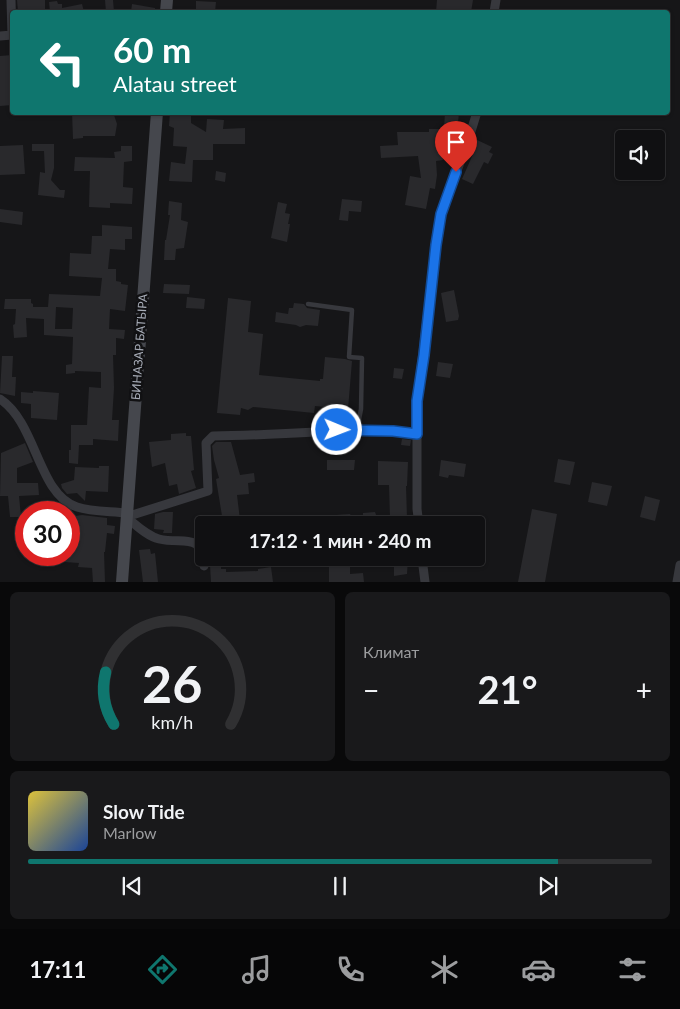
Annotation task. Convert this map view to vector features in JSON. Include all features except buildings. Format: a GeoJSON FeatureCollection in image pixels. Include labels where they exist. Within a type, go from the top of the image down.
{"type":"FeatureCollection","features":[{"type":"Feature","properties":{"kind":"street","name":"БИНАЗАР БАТЫРА"},"geometry":{"type":"LineString","coordinates":[[122,582],[157,115]]}},
{"type":"Feature","properties":{"kind":"street"},"geometry":{"type":"LineString","coordinates":[[418,516],[417,401],[441,214],[476,115]]}},
{"type":"Feature","properties":{"kind":"street"},"geometry":{"type":"LineString","coordinates":[[0,399],[10,405],[20,420],[31,439],[47,478],[66,502],[77,507],[127,515],[208,492],[206,443],[212,436],[337,430],[393,431],[417,434]]}},
{"type":"Feature","properties":{"kind":"street"},"geometry":{"type":"LineString","coordinates":[[127,515],[157,539],[188,541],[195,544]]}},
{"type":"Feature","properties":{"kind":"street"},"geometry":{"type":"LineString","coordinates":[[677,582],[680,565]]}},
{"type":"Feature","properties":{"kind":"street"},"geometry":{"type":"LineString","coordinates":[[423,566],[424,582]]}},
{"type":"Feature","properties":{"kind":"lane"},"geometry":{"type":"LineString","coordinates":[[308,304],[352,310],[349,357],[362,358],[361,409],[357,430]]}},
{"type":"Feature","properties":{"kind":"route"},"geometry":{"type":"LineString","coordinates":[[337,430],[393,431],[417,434],[417,401],[436,245],[441,214],[456,172]]}}]}
